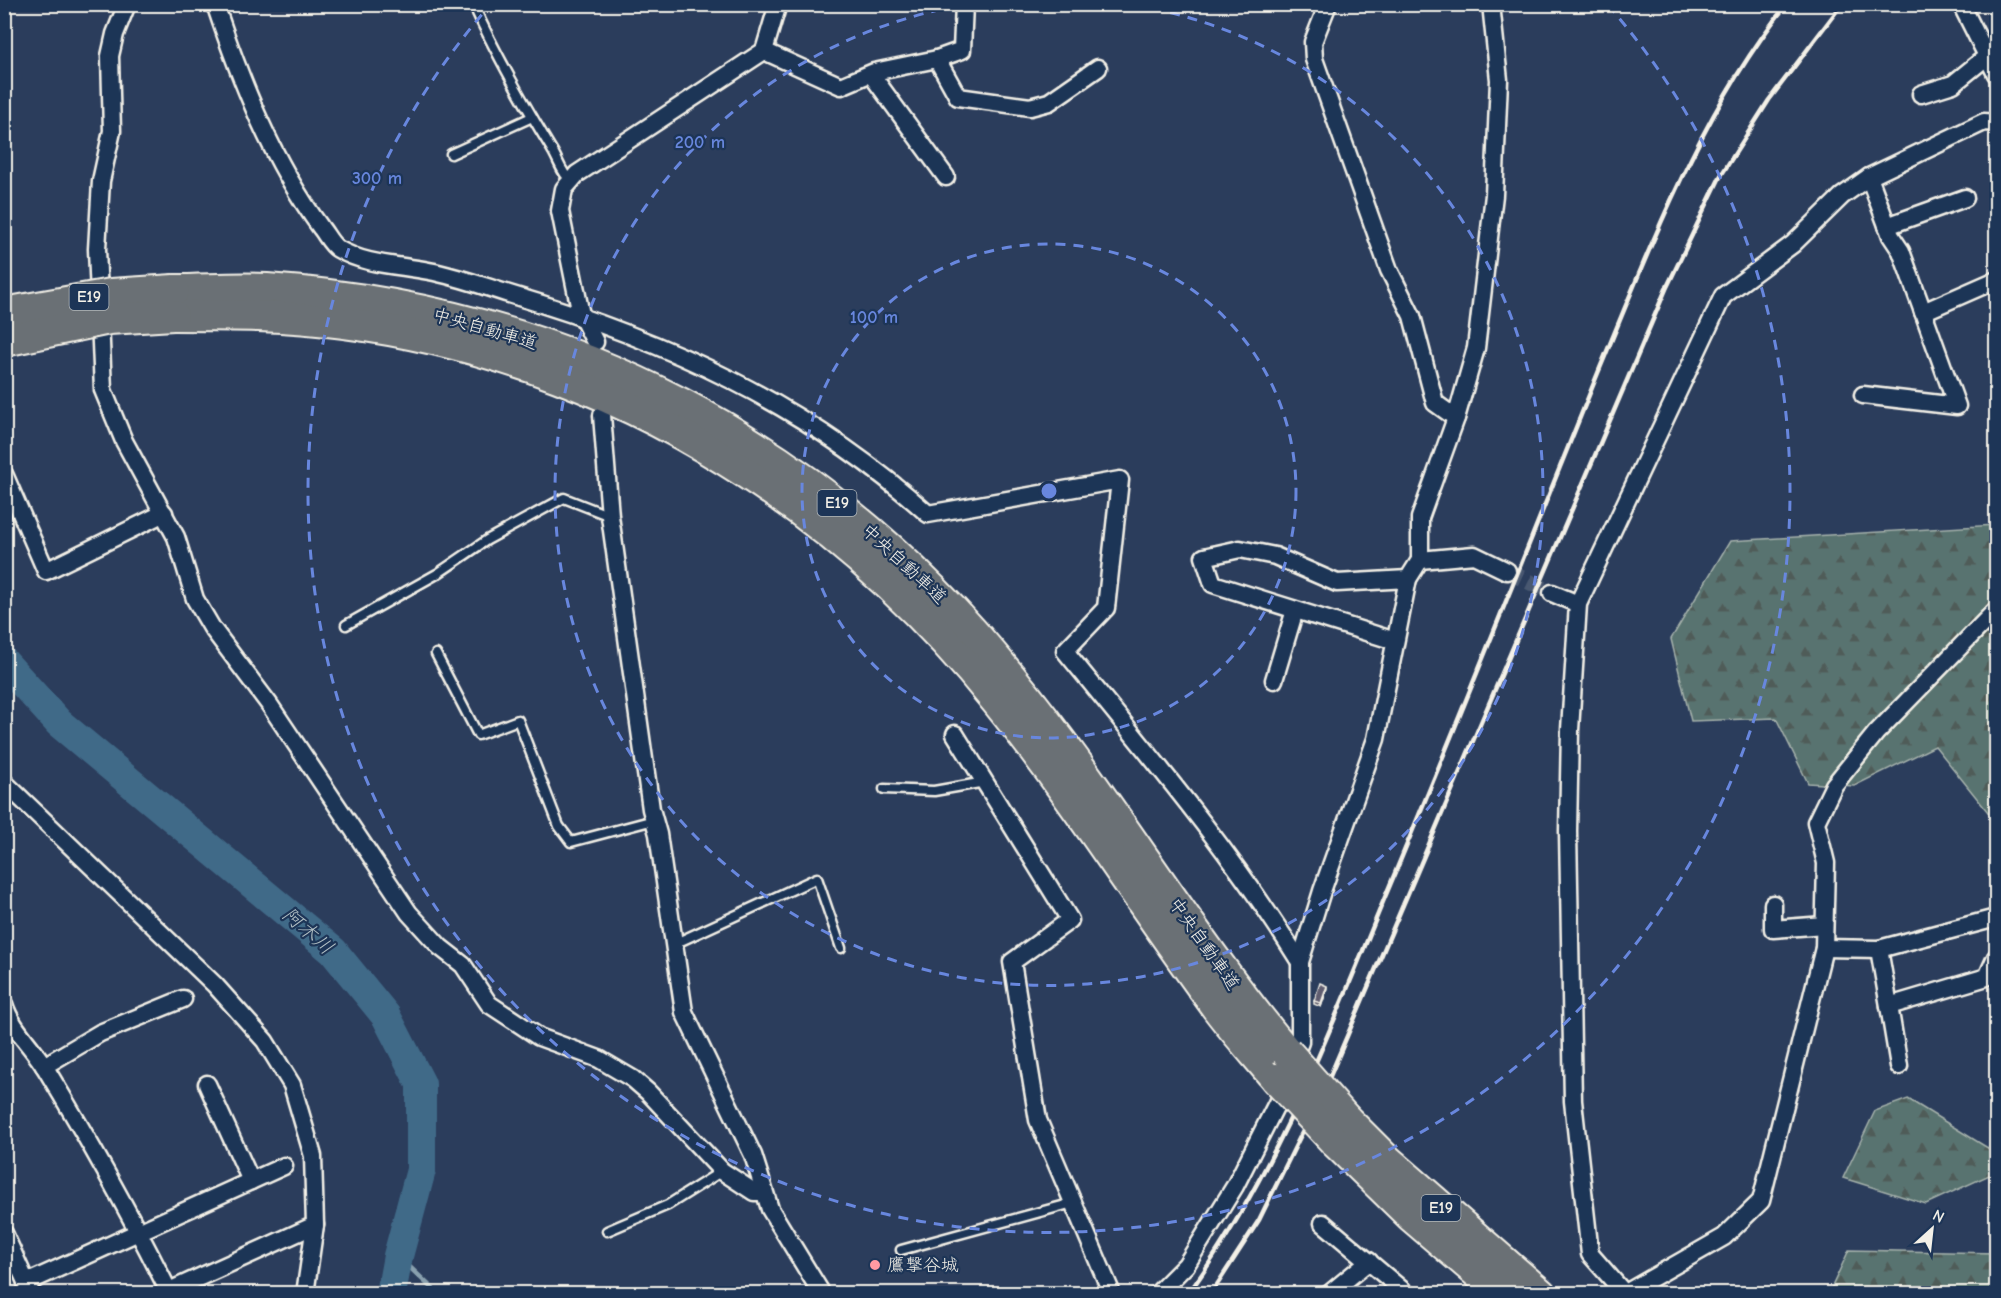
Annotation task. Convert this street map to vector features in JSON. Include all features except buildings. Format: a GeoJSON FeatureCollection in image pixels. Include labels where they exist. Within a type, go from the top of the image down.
{"type":"FeatureCollection","features":[{"type":"Feature","properties":{"kind":"highway","name":"中央自動車道"},"geometry":{"type":"LineString","coordinates":[[4,341],[109,320],[173,303],[264,289],[335,296],[404,307],[510,333],[613,369],[677,400],[766,450],[823,492],[884,542],[958,615],[1004,667],[1061,742],[1239,995],[1286,1051],[1340,1130],[1411,1216],[1502,1293]]}},
{"type":"Feature","properties":{"kind":"highway","name":"中央自動車道"},"geometry":{"type":"LineString","coordinates":[[4,313],[111,294],[344,323],[413,334],[522,364],[583,385],[642,412],[725,459],[810,517],[879,574],[940,636],[995,700],[1048,768],[1219,1011],[1276,1079],[1340,1130],[1384,1158],[1541,1293]]}},
{"type":"Feature","properties":{"kind":"street"},"geometry":{"type":"LineString","coordinates":[[127,4],[115,34],[110,56],[112,131],[101,181],[97,249],[103,390],[124,441],[176,537],[195,599],[212,627],[269,704],[409,913],[440,946],[463,965],[489,1004],[539,1037],[599,1059],[633,1079],[722,1171],[745,1188],[754,1192],[764,1192]]}},
{"type":"Feature","properties":{"kind":"street"},"geometry":{"type":"LineString","coordinates":[[215,4],[235,64],[263,128],[310,213],[337,249],[380,263],[430,271],[581,315],[679,355],[770,398],[891,481],[928,514],[1120,480],[1106,608],[1065,651],[1157,762],[1189,808],[1263,903],[1300,962]]}},
{"type":"Feature","properties":{"kind":"street"},"geometry":{"type":"LineString","coordinates":[[595,342],[581,315],[560,211],[564,189],[577,174],[764,51],[777,4]]}},
{"type":"Feature","properties":{"kind":"street"},"geometry":{"type":"LineString","coordinates":[[764,51],[841,86],[871,74],[938,59],[962,50],[964,4]]}},
{"type":"Feature","properties":{"kind":"street"},"geometry":{"type":"LineString","coordinates":[[1328,4],[1313,42],[1314,59],[1389,270],[1412,316],[1435,403],[1456,418]]}},
{"type":"Feature","properties":{"kind":"street"},"geometry":{"type":"LineString","coordinates":[[1157,1293],[1186,1265],[1235,1186],[1277,1104],[1300,1042],[1300,962],[1322,891],[1376,739],[1408,579],[1420,560],[1420,518],[1456,418],[1476,348],[1494,195],[1498,80],[1491,4]]}},
{"type":"Feature","properties":{"kind":"street"},"geometry":{"type":"LineString","coordinates":[[1961,4],[1992,52],[1996,74]]}},
{"type":"Feature","properties":{"kind":"street"},"geometry":{"type":"LineString","coordinates":[[1921,94],[1953,84],[1992,52]]}},
{"type":"Feature","properties":{"kind":"street"},"geometry":{"type":"LineString","coordinates":[[938,59],[958,97],[1030,107],[1048,102],[1098,68]]}},
{"type":"Feature","properties":{"kind":"street"},"geometry":{"type":"LineString","coordinates":[[871,74],[946,177]]}},
{"type":"Feature","properties":{"kind":"street"},"geometry":{"type":"LineString","coordinates":[[1996,123],[1984,122],[1869,177],[1842,196],[1793,244],[1723,296],[1578,604],[1570,730],[1568,842],[1573,1101],[1590,1254],[1624,1293],[1724,1237],[1761,1201],[1824,948],[1826,863],[1816,822],[1834,785],[1876,734],[1996,610]]}},
{"type":"Feature","properties":{"kind":"street"},"geometry":{"type":"LineString","coordinates":[[1863,394],[1957,406],[1901,251],[1887,226],[1869,177]]}},
{"type":"Feature","properties":{"kind":"street"},"geometry":{"type":"LineString","coordinates":[[1887,226],[1965,198]]}},
{"type":"Feature","properties":{"kind":"street"},"geometry":{"type":"LineString","coordinates":[[1923,312],[1996,280]]}},
{"type":"Feature","properties":{"kind":"street"},"geometry":{"type":"LineString","coordinates":[[602,415],[610,516],[684,1012],[753,1155],[764,1192],[781,1228],[822,1293]]}},
{"type":"Feature","properties":{"kind":"street"},"geometry":{"type":"LineString","coordinates":[[4,474],[46,571],[164,513]]}},
{"type":"Feature","properties":{"kind":"street"},"geometry":{"type":"LineString","coordinates":[[1395,641],[1213,584],[1204,557],[1240,549],[1275,556],[1337,583],[1408,579]]}},
{"type":"Feature","properties":{"kind":"street"},"geometry":{"type":"LineString","coordinates":[[1420,560],[1474,555],[1507,571]]}},
{"type":"Feature","properties":{"kind":"street"},"geometry":{"type":"LineString","coordinates":[[1552,593],[1578,604]]}},
{"type":"Feature","properties":{"kind":"street"},"geometry":{"type":"LineString","coordinates":[[1274,680],[1295,610]]}},
{"type":"Feature","properties":{"kind":"street"},"geometry":{"type":"LineString","coordinates":[[955,734],[1070,920],[1012,962],[1038,1120],[1112,1293]]}},
{"type":"Feature","properties":{"kind":"street"},"geometry":{"type":"LineString","coordinates":[[6,784],[215,985],[265,1041],[292,1086],[313,1156],[315,1226],[305,1293]]}},
{"type":"Feature","properties":{"kind":"street"},"geometry":{"type":"LineString","coordinates":[[1773,904],[1773,929],[1824,925]]}},
{"type":"Feature","properties":{"kind":"street"},"geometry":{"type":"LineString","coordinates":[[1824,948],[1879,949],[1996,918]]}},
{"type":"Feature","properties":{"kind":"street"},"geometry":{"type":"LineString","coordinates":[[1879,949],[1899,1065]]}},
{"type":"Feature","properties":{"kind":"street"},"geometry":{"type":"LineString","coordinates":[[1889,1006],[1992,976],[1996,957]]}},
{"type":"Feature","properties":{"kind":"street"},"geometry":{"type":"LineString","coordinates":[[44,1066],[100,1033],[183,999]]}},
{"type":"Feature","properties":{"kind":"street"},"geometry":{"type":"LineString","coordinates":[[4,1004],[7,1015],[44,1066],[140,1232],[170,1292],[315,1226]]}},
{"type":"Feature","properties":{"kind":"street"},"geometry":{"type":"LineString","coordinates":[[207,1084],[251,1181]]}},
{"type":"Feature","properties":{"kind":"street"},"geometry":{"type":"LineString","coordinates":[[4,1233],[29,1288],[140,1232],[284,1166]]}},
{"type":"Feature","properties":{"kind":"street"},"geometry":{"type":"LineString","coordinates":[[1323,1222],[1407,1293]]}},
{"type":"Feature","properties":{"kind":"street"},"geometry":{"type":"LineString","coordinates":[[1329,1293],[1369,1261]]}},
{"type":"Feature","properties":{"kind":"lane"},"geometry":{"type":"LineString","coordinates":[[473,4],[500,63],[557,158],[564,176],[571,181]]}},
{"type":"Feature","properties":{"kind":"lane"},"geometry":{"type":"LineString","coordinates":[[451,154],[532,117]]}},
{"type":"Feature","properties":{"kind":"lane"},"geometry":{"type":"LineString","coordinates":[[346,625],[437,574],[487,540],[564,498],[610,516]]}},
{"type":"Feature","properties":{"kind":"lane"},"geometry":{"type":"LineString","coordinates":[[436,654],[478,735],[518,720],[559,826],[571,842],[654,820]]}},
{"type":"Feature","properties":{"kind":"lane"},"geometry":{"type":"LineString","coordinates":[[884,789],[934,791],[985,782]]}},
{"type":"Feature","properties":{"kind":"lane"},"geometry":{"type":"LineString","coordinates":[[673,944],[817,878],[841,948]]}},
{"type":"Feature","properties":{"kind":"lane"},"geometry":{"type":"LineString","coordinates":[[607,1231],[668,1205],[722,1171]]}},
{"type":"Feature","properties":{"kind":"lane"},"geometry":{"type":"LineString","coordinates":[[901,1250],[1073,1203]]}},
{"type":"Feature","properties":{"kind":"green space"},"geometry":{"type":"Polygon","coordinates":[[[1996,525],[1996,822],[1935,746],[1854,786],[1808,783],[1776,718],[1691,721],[1671,639],[1730,541],[1996,525]]]}},
{"type":"Feature","properties":{"kind":"green space"},"geometry":{"type":"Polygon","coordinates":[[[1908,1099],[1996,1153],[1996,1172],[1926,1204],[1843,1178],[1875,1111],[1908,1099]]]}},
{"type":"Feature","properties":{"kind":"green space"},"geometry":{"type":"Polygon","coordinates":[[[1849,1250],[1996,1253],[1996,1293],[1829,1293],[1849,1250]]]}},
{"type":"Feature","properties":{"kind":"waterway","name":"阿木川"},"geometry":{"type":"LineString","coordinates":[[4,662],[59,723],[333,951],[386,1016],[421,1084],[421,1170],[398,1256],[391,1294]]}},
{"type":"Feature","properties":{"kind":"waterway"},"geometry":{"type":"LineString","coordinates":[[398,1256],[438,1294]]}},
{"type":"Feature","properties":{"kind":"tunnel"},"geometry":{"type":"LineString","coordinates":[[1507,571],[1552,593]]}},
{"type":"Feature","properties":{"kind":"railway"},"geometry":{"type":"LineString","coordinates":[[1188,1294],[1248,1200],[1274,1152],[1321,1051],[1658,229],[1703,135],[1728,90],[1756,46],[1787,4]]}},
{"type":"Feature","properties":{"kind":"railway"},"geometry":{"type":"LineString","coordinates":[[1211,1294],[1259,1220],[1330,1076],[1666,289],[1720,177],[1769,100],[1842,4]]}},
{"type":"Feature","properties":{"kind":"place","name":"鷹撃谷城"},"geometry":{"type":"Point","coordinates":[875,1265]}}]}
